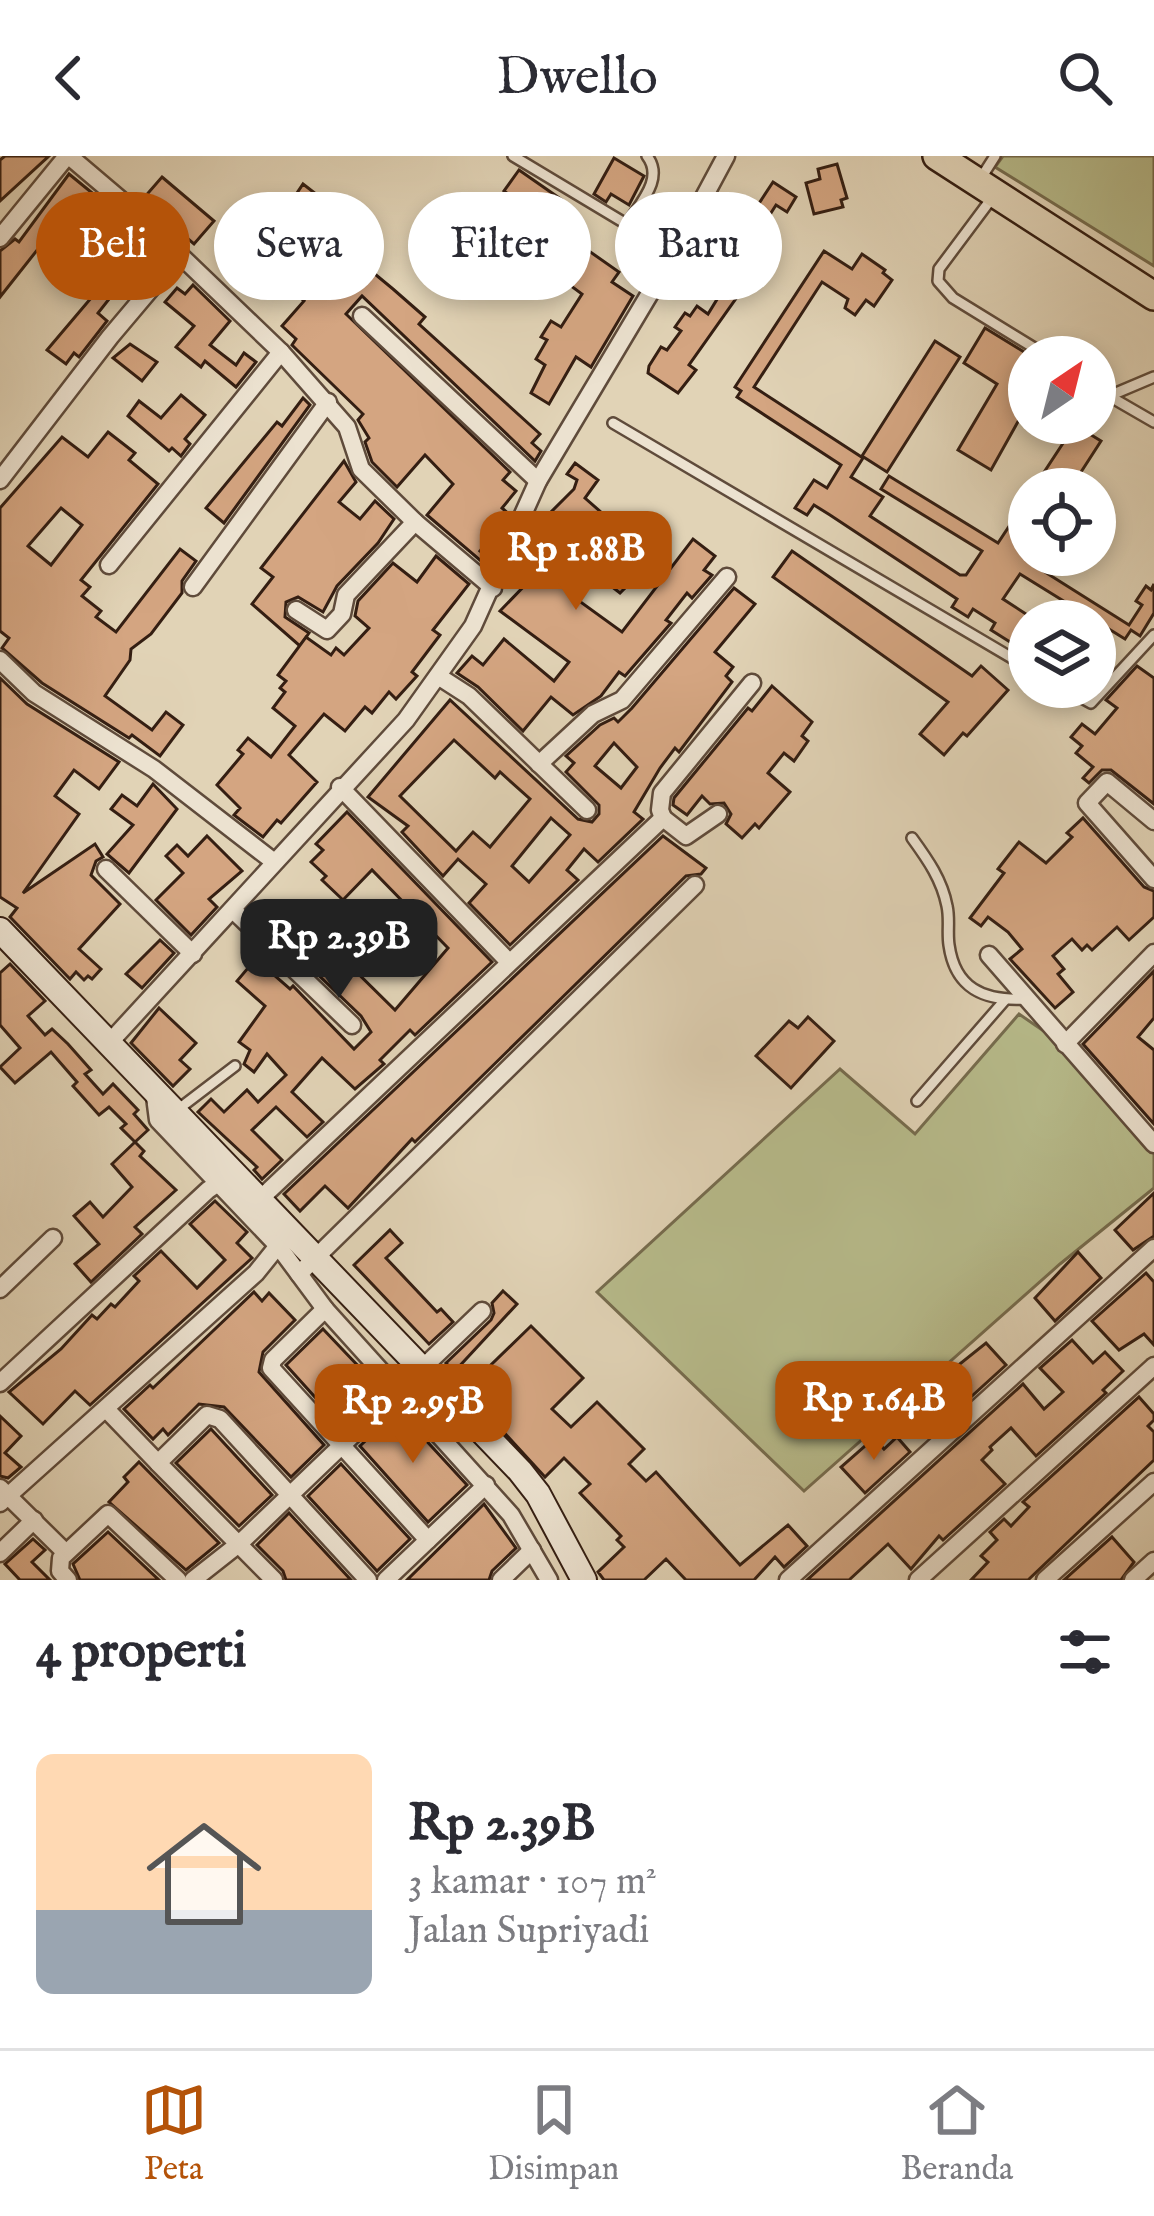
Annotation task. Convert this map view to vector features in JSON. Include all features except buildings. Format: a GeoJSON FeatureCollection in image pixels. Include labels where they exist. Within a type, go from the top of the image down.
{"type":"FeatureCollection","features":[{"type":"Feature","properties":{"kind":"main road"},"geometry":{"type":"LineString","coordinates":[[937,156],[1154,296]]}},
{"type":"Feature","properties":{"kind":"main road"},"geometry":{"type":"LineString","coordinates":[[0,930],[176,1111],[227,1177],[259,1200],[284,1240],[308,1266],[423,1368],[538,1494],[584,1580]]}},
{"type":"Feature","properties":{"kind":"street"},"geometry":{"type":"LineString","coordinates":[[0,238],[68,156],[109,192]]}},
{"type":"Feature","properties":{"kind":"street"},"geometry":{"type":"LineString","coordinates":[[707,192],[726,156]]}},
{"type":"Feature","properties":{"kind":"street"},"geometry":{"type":"LineString","coordinates":[[190,264],[328,401],[347,427],[361,469],[493,587]]}},
{"type":"Feature","properties":{"kind":"street"},"geometry":{"type":"LineString","coordinates":[[0,480],[141,300]]}},
{"type":"Feature","properties":{"kind":"street"},"geometry":{"type":"LineString","coordinates":[[110,1042],[406,720],[439,676],[493,587],[538,481],[646,300]]}},
{"type":"Feature","properties":{"kind":"street"},"geometry":{"type":"LineString","coordinates":[[362,316],[538,481]]}},
{"type":"Feature","properties":{"kind":"street"},"geometry":{"type":"LineString","coordinates":[[109,565],[281,352]]}},
{"type":"Feature","properties":{"kind":"street"},"geometry":{"type":"LineString","coordinates":[[193,587],[328,401]]}},
{"type":"Feature","properties":{"kind":"street"},"geometry":{"type":"LineString","coordinates":[[296,610],[327,630],[342,614],[346,595],[415,522]]}},
{"type":"Feature","properties":{"kind":"street"},"geometry":{"type":"LineString","coordinates":[[539,764],[583,722],[622,700],[728,578]]}},
{"type":"Feature","properties":{"kind":"street"},"geometry":{"type":"LineString","coordinates":[[0,660],[34,693],[154,769],[273,861]]}},
{"type":"Feature","properties":{"kind":"street"},"geometry":{"type":"LineString","coordinates":[[439,676],[470,696],[587,810]]}},
{"type":"Feature","properties":{"kind":"street"},"geometry":{"type":"LineString","coordinates":[[718,814],[686,836],[663,818],[662,793],[752,682]]}},
{"type":"Feature","properties":{"kind":"street"},"geometry":{"type":"LineString","coordinates":[[1154,821],[1107,782],[1088,802],[1154,879]]}},
{"type":"Feature","properties":{"kind":"street"},"geometry":{"type":"LineString","coordinates":[[340,787],[509,962]]}},
{"type":"Feature","properties":{"kind":"street"},"geometry":{"type":"LineString","coordinates":[[259,1200],[663,818]]}},
{"type":"Feature","properties":{"kind":"street"},"geometry":{"type":"LineString","coordinates":[[106,869],[193,954]]}},
{"type":"Feature","properties":{"kind":"street"},"geometry":{"type":"LineString","coordinates":[[549,1580],[512,1515],[325,1310],[308,1266],[694,885]]}},
{"type":"Feature","properties":{"kind":"street"},"geometry":{"type":"LineString","coordinates":[[233,910],[352,1024]]}},
{"type":"Feature","properties":{"kind":"street"},"geometry":{"type":"LineString","coordinates":[[1065,1044],[1154,952]]}},
{"type":"Feature","properties":{"kind":"street"},"geometry":{"type":"LineString","coordinates":[[989,956],[1154,1144]]}},
{"type":"Feature","properties":{"kind":"street"},"geometry":{"type":"LineString","coordinates":[[65,1552],[3,1496],[107,1410],[284,1240],[227,1177],[158,1120],[154,1088]]}},
{"type":"Feature","properties":{"kind":"street"},"geometry":{"type":"LineString","coordinates":[[0,1383],[227,1177]]}},
{"type":"Feature","properties":{"kind":"street"},"geometry":{"type":"LineString","coordinates":[[0,1289],[53,1238]]}},
{"type":"Feature","properties":{"kind":"street"},"geometry":{"type":"LineString","coordinates":[[788,1580],[1154,1248]]}},
{"type":"Feature","properties":{"kind":"street"},"geometry":{"type":"LineString","coordinates":[[325,1310],[273,1360],[271,1368],[428,1540]]}},
{"type":"Feature","properties":{"kind":"street"},"geometry":{"type":"LineString","coordinates":[[193,1580],[240,1543],[482,1311]]}},
{"type":"Feature","properties":{"kind":"street"},"geometry":{"type":"LineString","coordinates":[[918,1580],[1154,1366]]}},
{"type":"Feature","properties":{"kind":"street"},"geometry":{"type":"LineString","coordinates":[[107,1410],[274,1580]]}},
{"type":"Feature","properties":{"kind":"street"},"geometry":{"type":"LineString","coordinates":[[158,1463],[213,1414],[368,1580]]}},
{"type":"Feature","properties":{"kind":"street"},"geometry":{"type":"LineString","coordinates":[[1045,1580],[1154,1482]]}},
{"type":"Feature","properties":{"kind":"street"},"geometry":{"type":"LineString","coordinates":[[386,1580],[486,1485]]}},
{"type":"Feature","properties":{"kind":"street"},"geometry":{"type":"LineString","coordinates":[[68,1580],[58,1563],[108,1514],[178,1580]]}},
{"type":"Feature","properties":{"kind":"street"},"geometry":{"type":"LineString","coordinates":[[0,1553],[34,1520]]}},
{"type":"Feature","properties":{"kind":"street"},"geometry":{"type":"LineString","coordinates":[[501,1580],[532,1550]]}},
{"type":"Feature","properties":{"kind":"street"},"geometry":{"type":"LineString","coordinates":[[1133,1580],[1154,1561]]}},
{"type":"Feature","properties":{"kind":"lane"},"geometry":{"type":"LineString","coordinates":[[513,156],[615,219]]}},
{"type":"Feature","properties":{"kind":"lane"},"geometry":{"type":"LineString","coordinates":[[646,156],[654,164],[655,177],[646,192]]}},
{"type":"Feature","properties":{"kind":"lane"},"geometry":{"type":"LineString","coordinates":[[995,156],[987,188],[936,276],[953,298],[1015,336]]}},
{"type":"Feature","properties":{"kind":"lane"},"geometry":{"type":"LineString","coordinates":[[1116,393],[1154,377]]}},
{"type":"Feature","properties":{"kind":"lane"},"geometry":{"type":"LineString","coordinates":[[1116,401],[1154,422]]}},
{"type":"Feature","properties":{"kind":"lane"},"geometry":{"type":"LineString","coordinates":[[613,423],[1008,656]]}},
{"type":"Feature","properties":{"kind":"lane"},"geometry":{"type":"LineString","coordinates":[[1116,676],[1154,635]]}},
{"type":"Feature","properties":{"kind":"lane"},"geometry":{"type":"LineString","coordinates":[[912,838],[936,872],[948,909],[954,969],[965,986],[1005,1000],[1026,999]]}},
{"type":"Feature","properties":{"kind":"lane"},"geometry":{"type":"LineString","coordinates":[[917,1101],[1005,1000]]}},
{"type":"Feature","properties":{"kind":"lane"},"geometry":{"type":"LineString","coordinates":[[176,1111],[235,1066]]}},
{"type":"Feature","properties":{"kind":"green space"},"geometry":{"type":"Polygon","coordinates":[[[1003,156],[1154,156],[1154,266],[995,167],[1003,156]]]}},
{"type":"Feature","properties":{"kind":"green space"},"geometry":{"type":"Polygon","coordinates":[[[1019,1014],[1064,1045],[1154,1149],[1154,1188],[1060,1264],[804,1491],[597,1292],[840,1069],[915,1134],[1019,1014]]]}}]}
